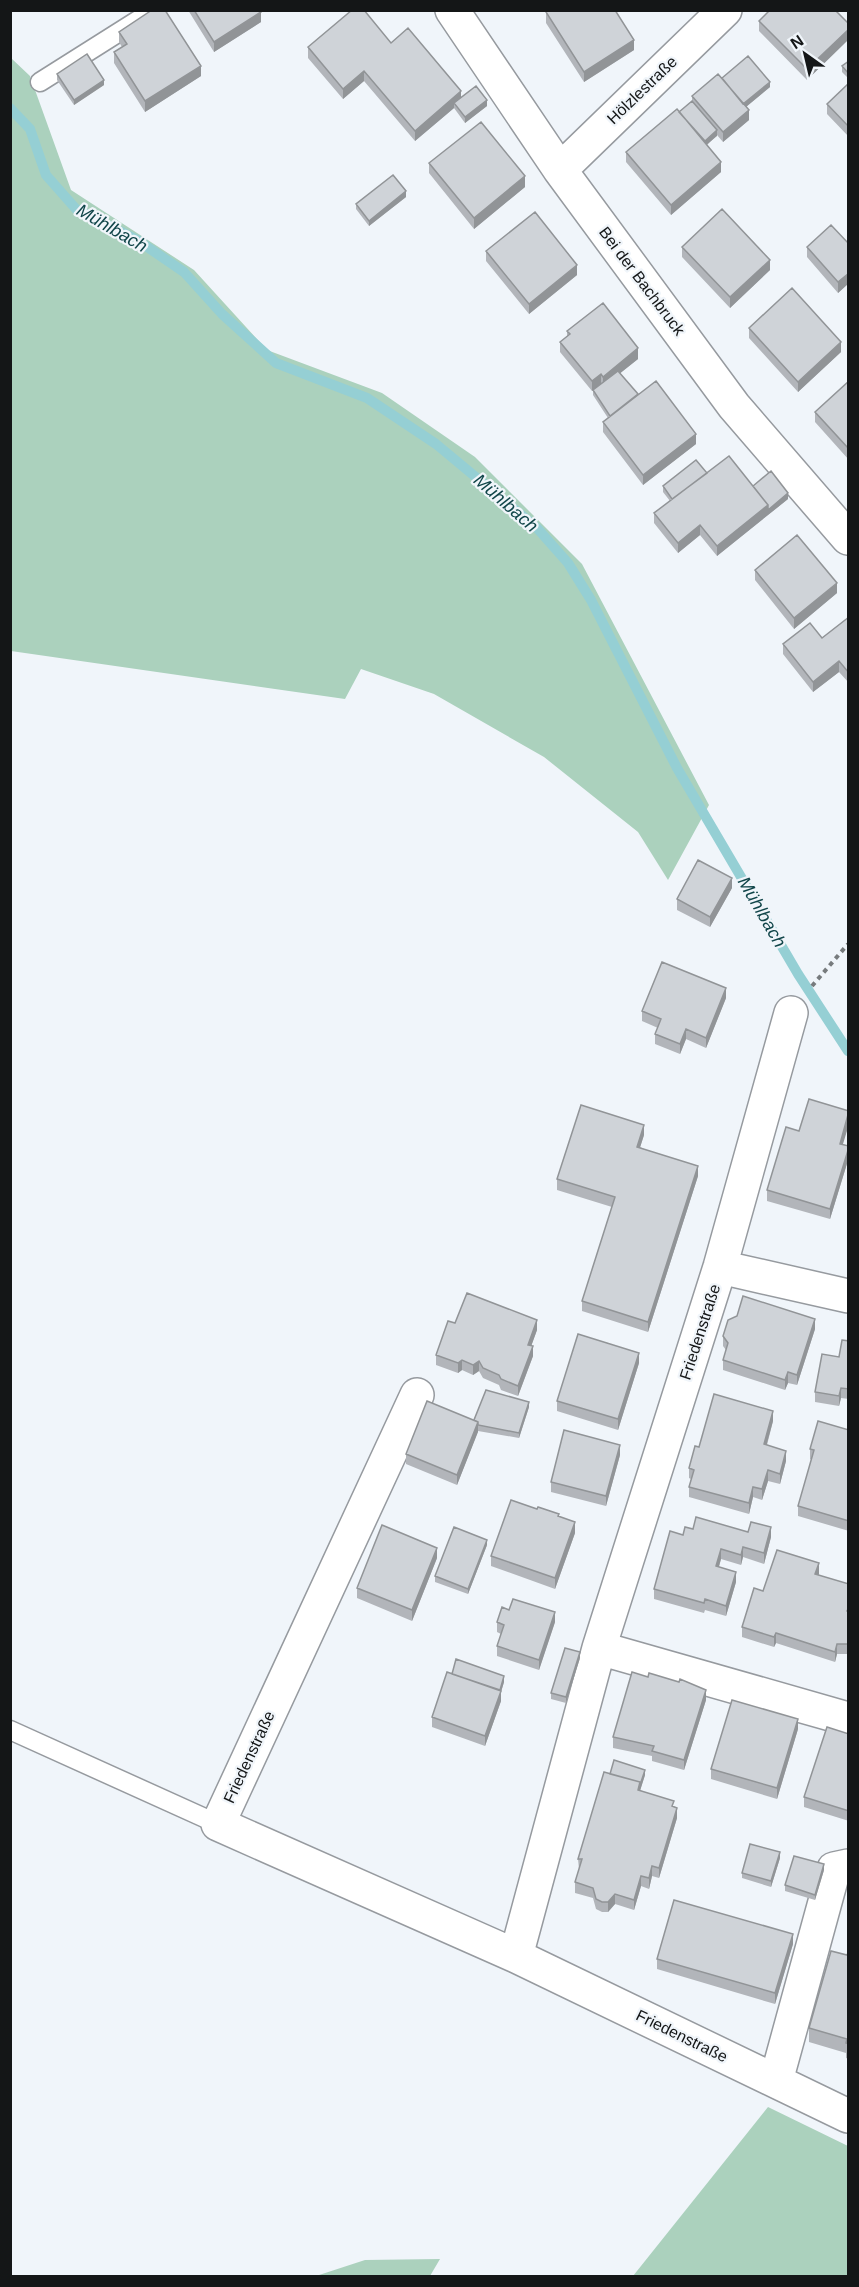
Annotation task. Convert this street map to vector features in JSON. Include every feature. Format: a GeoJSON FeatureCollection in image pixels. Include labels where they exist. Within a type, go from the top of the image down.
{"type":"FeatureCollection","features":[{"type":"Feature","properties":{"kind":"street","name":"Bei der Bachbruck"},"geometry":{"type":"LineString","coordinates":[[452,10],[560,170],[734,406],[849,538]]}},
{"type":"Feature","properties":{"kind":"street","name":"Hölzlestraße"},"geometry":{"type":"LineString","coordinates":[[560,170],[725,10]]}},
{"type":"Feature","properties":{"kind":"street","name":"Friedenstraße"},"geometry":{"type":"LineString","coordinates":[[516,1956],[599,1648],[720,1267],[791,1013]]}},
{"type":"Feature","properties":{"kind":"street"},"geometry":{"type":"LineString","coordinates":[[720,1267],[849,1296]]}},
{"type":"Feature","properties":{"kind":"street","name":"Friedenstraße"},"geometry":{"type":"LineString","coordinates":[[417,1395],[218,1824],[516,1956],[849,2116]]}},
{"type":"Feature","properties":{"kind":"street"},"geometry":{"type":"LineString","coordinates":[[599,1648],[849,1719]]}},
{"type":"Feature","properties":{"kind":"street"},"geometry":{"type":"LineString","coordinates":[[776,2081],[834,1869],[849,1866]]}},
{"type":"Feature","properties":{"kind":"lane"},"geometry":{"type":"LineString","coordinates":[[40,82],[154,10]]}},
{"type":"Feature","properties":{"kind":"lane"},"geometry":{"type":"LineString","coordinates":[[10,1730],[218,1824]]}},
{"type":"Feature","properties":{"kind":"path"},"geometry":{"type":"LineString","coordinates":[[821,974],[849,944]]}},
{"type":"Feature","properties":{"kind":"green space"},"geometry":{"type":"Polygon","coordinates":[[[11,58],[30,76],[71,190],[194,270],[267,350],[382,393],[475,457],[582,564],[709,805],[668,880],[638,832],[544,757],[434,694],[361,669],[345,699],[11,651],[11,58]]]}},
{"type":"Feature","properties":{"kind":"green space"},"geometry":{"type":"Polygon","coordinates":[[[768,2107],[848,2146],[848,2276],[633,2276],[768,2107]]]}},
{"type":"Feature","properties":{"kind":"green space"},"geometry":{"type":"Polygon","coordinates":[[[440,2259],[430,2276],[316,2276],[365,2260],[440,2259]]]}},
{"type":"Feature","properties":{"kind":"building"},"geometry":{"type":"Polygon","coordinates":[[[152,10],[165,10],[201,66],[145,101],[114,52],[127,44],[119,32],[152,10]]]}},
{"type":"Feature","properties":{"kind":"building"},"geometry":{"type":"Polygon","coordinates":[[[194,10],[260,10],[261,12],[214,42],[194,10]]]}},
{"type":"Feature","properties":{"kind":"building"},"geometry":{"type":"Polygon","coordinates":[[[352,10],[364,10],[391,43],[408,28],[461,91],[415,131],[364,71],[343,89],[308,47],[352,10]]]}},
{"type":"Feature","properties":{"kind":"building"},"geometry":{"type":"Polygon","coordinates":[[[549,10],[615,10],[634,40],[584,72],[546,12],[549,10]]]}},
{"type":"Feature","properties":{"kind":"building"},"geometry":{"type":"Polygon","coordinates":[[[770,10],[835,10],[849,24],[849,29],[807,69],[759,21],[770,10]]]}},
{"type":"Feature","properties":{"kind":"building"},"geometry":{"type":"Polygon","coordinates":[[[87,54],[104,80],[74,100],[57,74],[87,54]]]}},
{"type":"Feature","properties":{"kind":"building"},"geometry":{"type":"Polygon","coordinates":[[[748,56],[770,82],[743,104],[722,78],[748,56]]]}},
{"type":"Feature","properties":{"kind":"building"},"geometry":{"type":"Polygon","coordinates":[[[849,61],[849,74],[842,66],[849,61]]]}},
{"type":"Feature","properties":{"kind":"building"},"geometry":{"type":"Polygon","coordinates":[[[718,74],[749,110],[723,132],[692,96],[718,74]]]}},
{"type":"Feature","properties":{"kind":"building"},"geometry":{"type":"Polygon","coordinates":[[[849,83],[849,127],[827,104],[849,83]]]}},
{"type":"Feature","properties":{"kind":"building"},"geometry":{"type":"Polygon","coordinates":[[[476,86],[487,100],[465,117],[454,103],[476,86]]]}},
{"type":"Feature","properties":{"kind":"building"},"geometry":{"type":"Polygon","coordinates":[[[692,101],[717,130],[705,141],[679,112],[692,101]]]}},
{"type":"Feature","properties":{"kind":"building"},"geometry":{"type":"Polygon","coordinates":[[[677,109],[721,162],[671,205],[626,152],[677,109]]]}},
{"type":"Feature","properties":{"kind":"building"},"geometry":{"type":"Polygon","coordinates":[[[481,122],[525,176],[474,218],[429,163],[481,122]]]}},
{"type":"Feature","properties":{"kind":"building"},"geometry":{"type":"Polygon","coordinates":[[[393,175],[406,191],[369,221],[356,204],[393,175]]]}},
{"type":"Feature","properties":{"kind":"building"},"geometry":{"type":"Polygon","coordinates":[[[722,209],[770,260],[730,297],[682,247],[722,209]]]}},
{"type":"Feature","properties":{"kind":"building"},"geometry":{"type":"Polygon","coordinates":[[[535,212],[577,265],[529,304],[486,251],[535,212]]]}},
{"type":"Feature","properties":{"kind":"building"},"geometry":{"type":"Polygon","coordinates":[[[831,225],[849,244],[849,273],[838,282],[807,247],[831,225]]]}},
{"type":"Feature","properties":{"kind":"building"},"geometry":{"type":"Polygon","coordinates":[[[792,288],[841,342],[798,382],[749,328],[792,288]]]}},
{"type":"Feature","properties":{"kind":"building"},"geometry":{"type":"Polygon","coordinates":[[[603,303],[638,348],[603,377],[601,374],[592,381],[560,342],[570,334],[567,331],[603,303]]]}},
{"type":"Feature","properties":{"kind":"building"},"geometry":{"type":"Polygon","coordinates":[[[618,371],[638,394],[610,416],[593,390],[618,371]]]}},
{"type":"Feature","properties":{"kind":"building"},"geometry":{"type":"Polygon","coordinates":[[[656,381],[696,434],[643,475],[603,422],[656,381]]]}},
{"type":"Feature","properties":{"kind":"building"},"geometry":{"type":"Polygon","coordinates":[[[849,381],[849,449],[815,412],[849,381]]]}},
{"type":"Feature","properties":{"kind":"building"},"geometry":{"type":"Polygon","coordinates":[[[729,456],[768,505],[717,546],[700,525],[678,543],[654,513],[729,456]]]}},
{"type":"Feature","properties":{"kind":"building"},"geometry":{"type":"Polygon","coordinates":[[[696,460],[707,473],[672,499],[663,486],[696,460]]]}},
{"type":"Feature","properties":{"kind":"building"},"geometry":{"type":"Polygon","coordinates":[[[771,471],[788,493],[768,510],[768,505],[753,486],[771,471]]]}},
{"type":"Feature","properties":{"kind":"building"},"geometry":{"type":"Polygon","coordinates":[[[797,535],[837,583],[794,618],[755,570],[797,535]]]}},
{"type":"Feature","properties":{"kind":"building"},"geometry":{"type":"Polygon","coordinates":[[[849,617],[849,673],[839,661],[813,682],[783,644],[810,623],[822,638],[849,617]]]}},
{"type":"Feature","properties":{"kind":"building"},"geometry":{"type":"Polygon","coordinates":[[[698,860],[732,878],[710,917],[677,899],[698,860]]]}},
{"type":"Feature","properties":{"kind":"building"},"geometry":{"type":"Polygon","coordinates":[[[662,962],[726,988],[706,1038],[686,1029],[680,1044],[655,1034],[661,1019],[642,1011],[662,962]]]}},
{"type":"Feature","properties":{"kind":"building"},"geometry":{"type":"Polygon","coordinates":[[[809,1099],[849,1111],[840,1144],[849,1147],[830,1209],[767,1190],[786,1127],[799,1131],[809,1099]]]}},
{"type":"Feature","properties":{"kind":"building"},"geometry":{"type":"Polygon","coordinates":[[[581,1105],[644,1125],[637,1147],[698,1166],[648,1322],[582,1301],[615,1197],[557,1179],[581,1105]]]}},
{"type":"Feature","properties":{"kind":"building"},"geometry":{"type":"Polygon","coordinates":[[[467,1293],[537,1320],[528,1345],[533,1346],[518,1386],[483,1368],[479,1361],[473,1365],[462,1360],[458,1363],[436,1355],[448,1321],[455,1323],[467,1293]]]}},
{"type":"Feature","properties":{"kind":"building"},"geometry":{"type":"Polygon","coordinates":[[[743,1296],[815,1319],[797,1375],[788,1372],[785,1380],[723,1360],[728,1343],[723,1336],[728,1320],[737,1316],[743,1296]]]}},
{"type":"Feature","properties":{"kind":"building"},"geometry":{"type":"Polygon","coordinates":[[[578,1334],[639,1353],[618,1419],[557,1401],[578,1334]]]}},
{"type":"Feature","properties":{"kind":"building"},"geometry":{"type":"Polygon","coordinates":[[[842,1340],[849,1341],[849,1389],[841,1388],[839,1396],[815,1392],[822,1354],[839,1357],[842,1340]]]}},
{"type":"Feature","properties":{"kind":"building"},"geometry":{"type":"Polygon","coordinates":[[[486,1390],[529,1402],[519,1433],[478,1425],[478,1422],[474,1420],[486,1390]]]}},
{"type":"Feature","properties":{"kind":"building"},"geometry":{"type":"Polygon","coordinates":[[[714,1394],[773,1411],[764,1444],[786,1451],[780,1474],[768,1470],[762,1489],[753,1487],[749,1503],[689,1487],[694,1470],[689,1468],[695,1446],[699,1447],[714,1394]]]}},
{"type":"Feature","properties":{"kind":"building"},"geometry":{"type":"Polygon","coordinates":[[[427,1401],[478,1422],[457,1475],[406,1454],[427,1401]]]}},
{"type":"Feature","properties":{"kind":"building"},"geometry":{"type":"Polygon","coordinates":[[[818,1421],[849,1430],[849,1521],[798,1506],[814,1450],[810,1449],[818,1421]]]}},
{"type":"Feature","properties":{"kind":"building"},"geometry":{"type":"Polygon","coordinates":[[[564,1430],[620,1445],[606,1496],[551,1482],[564,1430]]]}},
{"type":"Feature","properties":{"kind":"building"},"geometry":{"type":"Polygon","coordinates":[[[511,1500],[559,1514],[558,1516],[575,1522],[555,1578],[491,1556],[511,1500]]]}},
{"type":"Feature","properties":{"kind":"building"},"geometry":{"type":"Polygon","coordinates":[[[696,1517],[748,1532],[751,1522],[771,1527],[764,1553],[743,1547],[741,1555],[721,1549],[716,1566],[736,1572],[726,1606],[705,1599],[704,1603],[654,1589],[670,1531],[683,1535],[685,1527],[693,1529],[696,1517]]]}},
{"type":"Feature","properties":{"kind":"building"},"geometry":{"type":"Polygon","coordinates":[[[382,1525],[437,1548],[412,1610],[357,1588],[382,1525]]]}},
{"type":"Feature","properties":{"kind":"building"},"geometry":{"type":"Polygon","coordinates":[[[454,1527],[487,1540],[468,1589],[435,1576],[454,1527]]]}},
{"type":"Feature","properties":{"kind":"building"},"geometry":{"type":"Polygon","coordinates":[[[777,1550],[819,1563],[815,1574],[849,1584],[847,1611],[849,1612],[849,1644],[837,1644],[835,1652],[776,1633],[774,1637],[742,1627],[754,1588],[763,1591],[777,1550]]]}},
{"type":"Feature","properties":{"kind":"building"},"geometry":{"type":"Polygon","coordinates":[[[513,1599],[555,1612],[539,1660],[497,1646],[504,1625],[497,1622],[502,1607],[509,1610],[513,1599]]]}},
{"type":"Feature","properties":{"kind":"building"},"geometry":{"type":"Polygon","coordinates":[[[565,1648],[580,1652],[566,1697],[551,1693],[565,1648]]]}},
{"type":"Feature","properties":{"kind":"building"},"geometry":{"type":"Polygon","coordinates":[[[456,1659],[504,1676],[500,1690],[452,1674],[456,1659]]]}},
{"type":"Feature","properties":{"kind":"building"},"geometry":{"type":"Polygon","coordinates":[[[447,1672],[501,1691],[485,1736],[432,1717],[447,1672]]]}},
{"type":"Feature","properties":{"kind":"building"},"geometry":{"type":"Polygon","coordinates":[[[632,1672],[648,1677],[649,1673],[679,1682],[680,1679],[706,1690],[684,1760],[652,1751],[654,1746],[613,1737],[632,1672]]]}},
{"type":"Feature","properties":{"kind":"building"},"geometry":{"type":"Polygon","coordinates":[[[732,1700],[798,1719],[777,1788],[711,1769],[732,1700]]]}},
{"type":"Feature","properties":{"kind":"building"},"geometry":{"type":"Polygon","coordinates":[[[827,1727],[849,1734],[849,1811],[804,1797],[827,1727]]]}},
{"type":"Feature","properties":{"kind":"building"},"geometry":{"type":"Polygon","coordinates":[[[614,1760],[645,1770],[640,1785],[640,1782],[610,1774],[614,1760]]]}},
{"type":"Feature","properties":{"kind":"building"},"geometry":{"type":"Polygon","coordinates":[[[604,1772],[640,1782],[638,1790],[674,1801],[672,1806],[677,1808],[659,1868],[652,1866],[649,1878],[641,1876],[634,1900],[615,1894],[608,1902],[602,1902],[596,1899],[593,1888],[575,1882],[582,1859],[578,1859],[604,1772]]]}},
{"type":"Feature","properties":{"kind":"building"},"geometry":{"type":"Polygon","coordinates":[[[750,1844],[780,1852],[771,1881],[742,1873],[750,1844]]]}},
{"type":"Feature","properties":{"kind":"building"},"geometry":{"type":"Polygon","coordinates":[[[794,1856],[824,1864],[815,1895],[785,1885],[794,1856]]]}},
{"type":"Feature","properties":{"kind":"building"},"geometry":{"type":"Polygon","coordinates":[[[674,1900],[793,1934],[775,1993],[657,1959],[674,1900]]]}},
{"type":"Feature","properties":{"kind":"building"},"geometry":{"type":"Polygon","coordinates":[[[849,1950],[849,2044],[846,2043],[847,2039],[809,2028],[831,1951],[847,1955],[849,1950]]]}},
{"type":"Feature","properties":{"kind":"waterway","name":"Mühlbach"},"geometry":{"type":"LineString","coordinates":[[10,108],[30,129],[46,175],[76,209],[137,240],[184,272],[222,314],[276,363],[367,398],[436,444],[537,528],[568,563],[591,600],[677,768],[798,974],[848,1051]]}}]}
